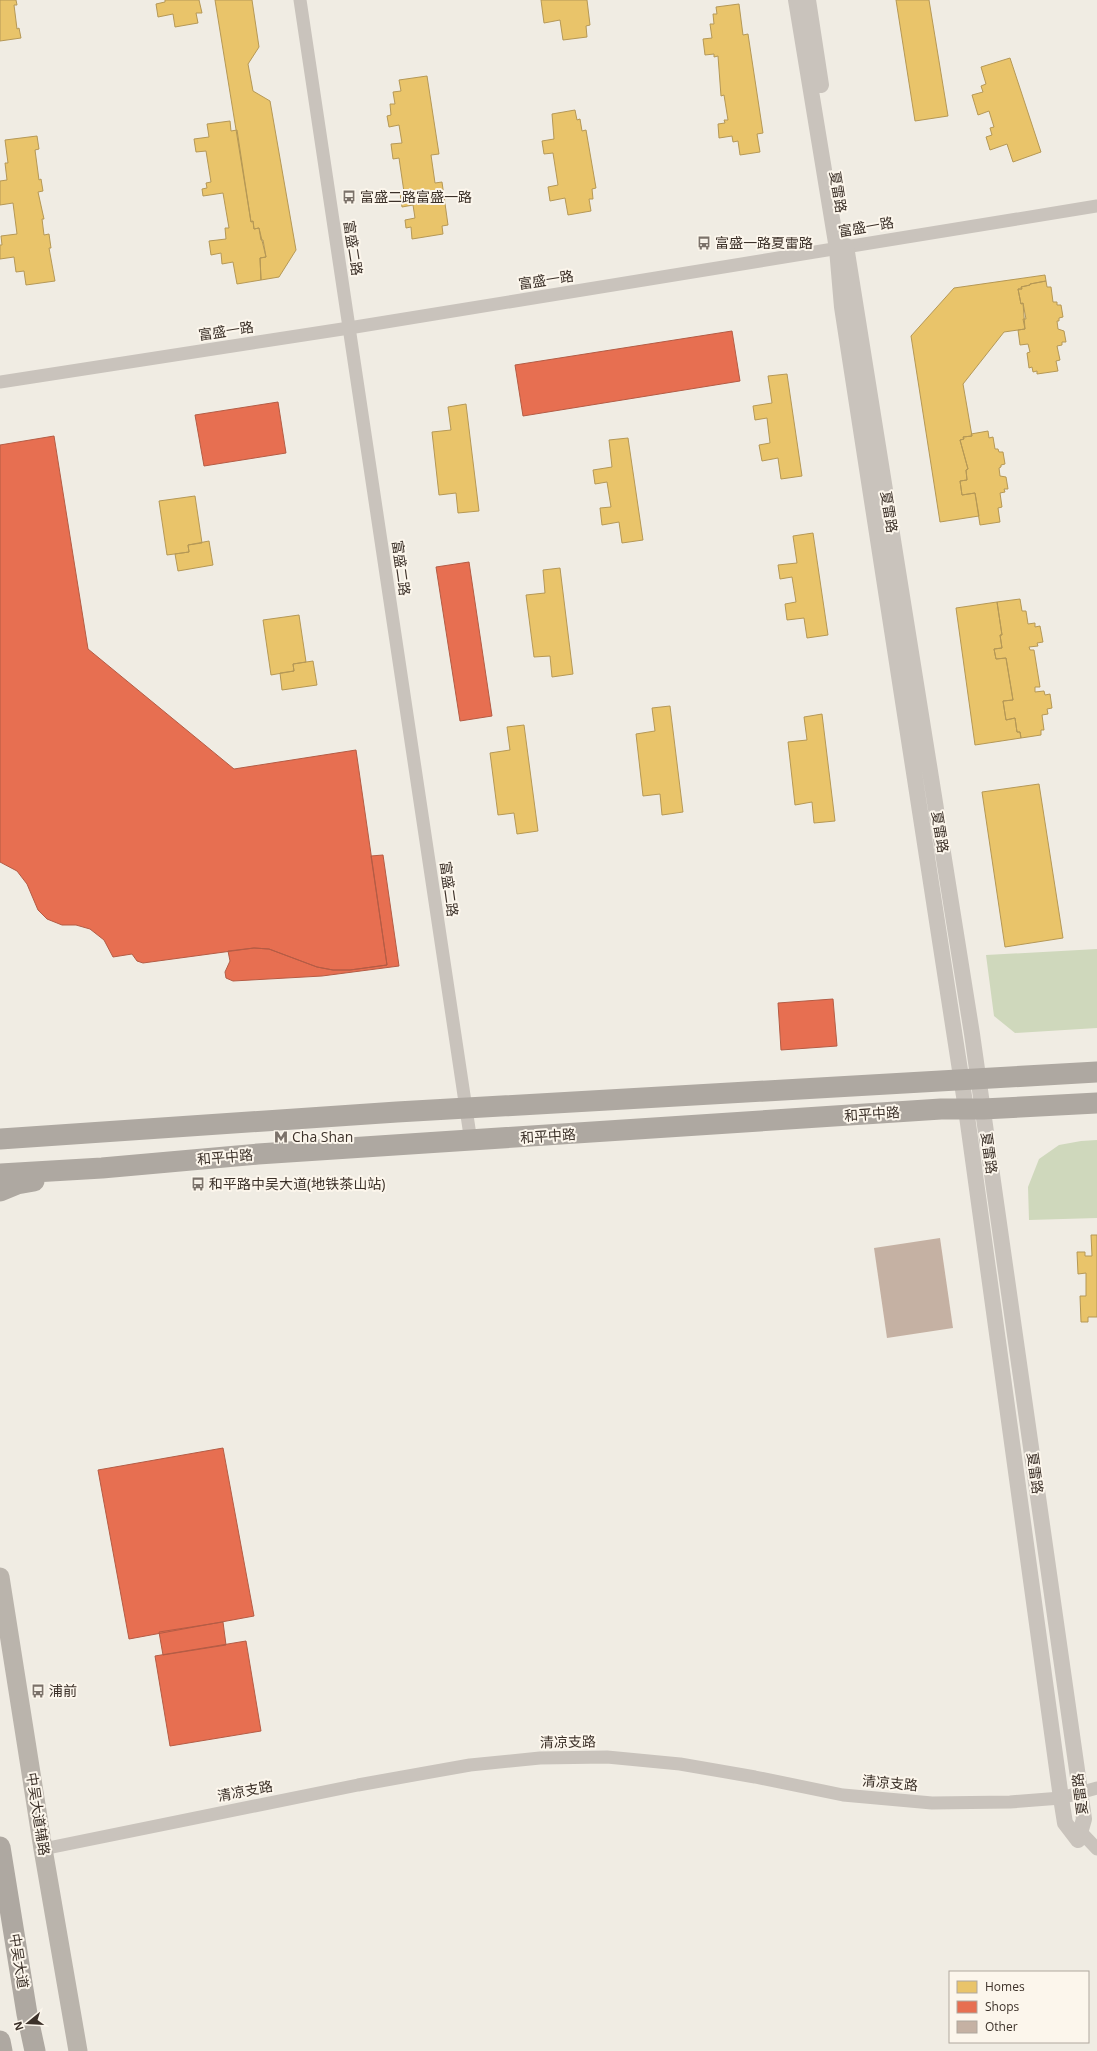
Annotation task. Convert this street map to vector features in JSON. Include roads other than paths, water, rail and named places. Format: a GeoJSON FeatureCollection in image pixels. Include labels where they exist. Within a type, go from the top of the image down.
{"type":"FeatureCollection","features":[{"type":"Feature","properties":{"kind":"main road","name":"和平中路"},"geometry":{"type":"LineString","coordinates":[[0,1139],[465,1108],[970,1078],[1097,1072]]}},
{"type":"Feature","properties":{"kind":"main road","name":"和平中路"},"geometry":{"type":"LineString","coordinates":[[0,1174],[102,1168],[258,1154],[471,1142],[933,1110],[1097,1103]]}},
{"type":"Feature","properties":{"kind":"main road"},"geometry":{"type":"LineString","coordinates":[[0,1128],[42,1135]]}},
{"type":"Feature","properties":{"kind":"main road"},"geometry":{"type":"LineString","coordinates":[[0,1191],[17,1184],[102,1168]]}},
{"type":"Feature","properties":{"kind":"main road","name":"中吴大道辅路"},"geometry":{"type":"LineString","coordinates":[[0,1577],[43,1849],[78,2051]]}},
{"type":"Feature","properties":{"kind":"main road","name":"中吴大道"},"geometry":{"type":"LineString","coordinates":[[0,1847],[27,2014],[35,2051]]}},
{"type":"Feature","properties":{"kind":"main road"},"geometry":{"type":"LineString","coordinates":[[0,1922],[12,2002],[30,2051]]}},
{"type":"Feature","properties":{"kind":"main road"},"geometry":{"type":"LineString","coordinates":[[27,2014],[48,2051]]}},
{"type":"Feature","properties":{"kind":"main road"},"geometry":{"type":"LineString","coordinates":[[0,2041],[2,2051]]}},
{"type":"Feature","properties":{"kind":"street","name":"富盛二路"},"geometry":{"type":"LineString","coordinates":[[300,0],[471,1142]]}},
{"type":"Feature","properties":{"kind":"street","name":"夏雷路"},"geometry":{"type":"LineString","coordinates":[[796,0],[842,248]]}},
{"type":"Feature","properties":{"kind":"street","name":"夏雷路"},"geometry":{"type":"LineString","coordinates":[[808,0],[842,248],[975,1109],[1084,1819],[1078,1840],[1065,1823],[1061,1798],[975,1109]]}},
{"type":"Feature","properties":{"kind":"street","name":"富盛一路"},"geometry":{"type":"LineString","coordinates":[[0,382],[349,328],[1097,206]]}},
{"type":"Feature","properties":{"kind":"street","name":"清凉支路"},"geometry":{"type":"LineString","coordinates":[[43,1849],[358,1785],[470,1765],[540,1758],[608,1757],[680,1764],[755,1777],[843,1795],[932,1803],[1010,1802],[1061,1798],[1097,1788]]}},
{"type":"Feature","properties":{"kind":"street"},"geometry":{"type":"LineString","coordinates":[[1080,1831],[1097,1849]]}},
{"type":"Feature","properties":{"kind":"place","name":"富盛二路富盛一路"},"geometry":{"type":"Point","coordinates":[349,197]}},
{"type":"Feature","properties":{"kind":"place","name":"富盛一路夏雷路"},"geometry":{"type":"Point","coordinates":[704,243]}},
{"type":"Feature","properties":{"kind":"place","name":"Cha Shan"},"geometry":{"type":"Point","coordinates":[281,1137]}},
{"type":"Feature","properties":{"kind":"place","name":"和平路中吴大道(地铁茶山站)"},"geometry":{"type":"Point","coordinates":[198,1184]}},
{"type":"Feature","properties":{"kind":"place","name":"浦前"},"geometry":{"type":"Point","coordinates":[38,1691]}}]}
